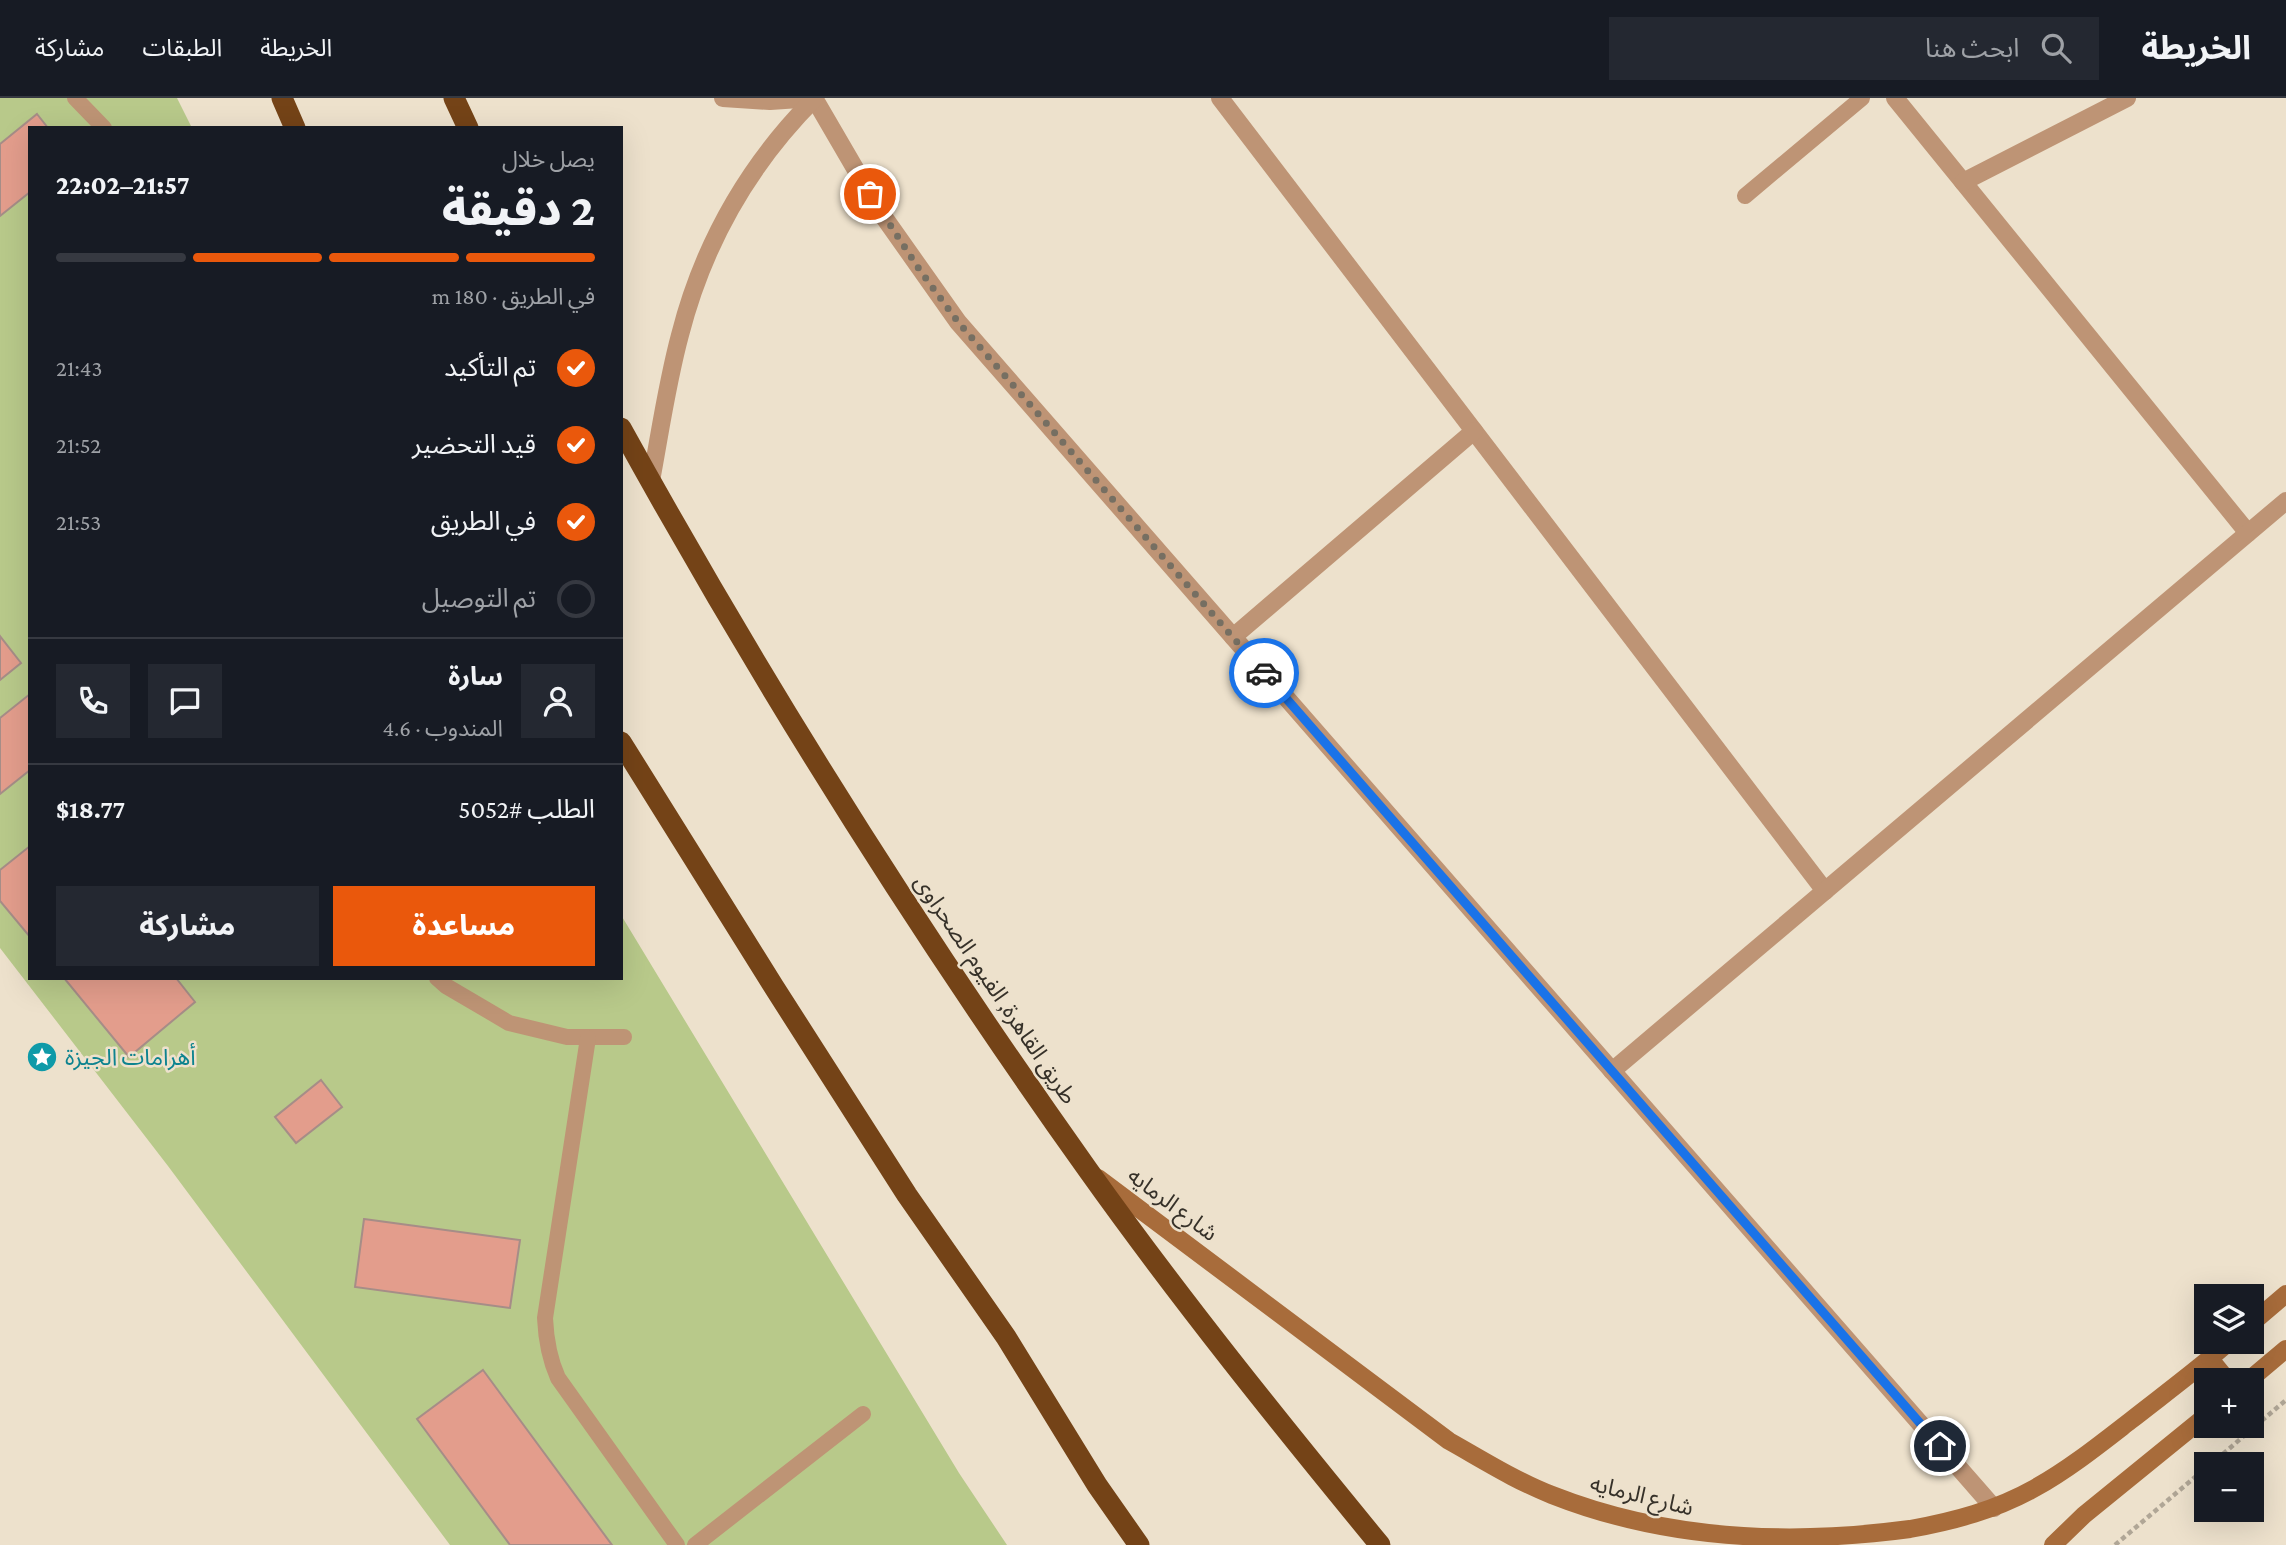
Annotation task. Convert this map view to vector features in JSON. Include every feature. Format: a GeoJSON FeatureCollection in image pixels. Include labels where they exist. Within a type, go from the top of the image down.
{"type":"FeatureCollection","features":[{"type":"Feature","properties":{"kind":"highway"},"geometry":{"type":"LineString","coordinates":[[282,98],[294,126]]}},
{"type":"Feature","properties":{"kind":"highway"},"geometry":{"type":"LineString","coordinates":[[454,98],[467,126]]}},
{"type":"Feature","properties":{"kind":"highway","name":"طريق القاهرة, الفيوم الصحراوى"},"geometry":{"type":"LineString","coordinates":[[623,432],[699,569],[801,741],[908,909],[1088,1171],[1247,1382],[1380,1545]]}},
{"type":"Feature","properties":{"kind":"highway"},"geometry":{"type":"LineString","coordinates":[[623,745],[907,1195],[1006,1338],[1097,1485],[1139,1545]]}},
{"type":"Feature","properties":{"kind":"street"},"geometry":{"type":"LineString","coordinates":[[723,98],[770,101],[814,98]]}},
{"type":"Feature","properties":{"kind":"street"},"geometry":{"type":"LineString","coordinates":[[651,481],[679,337],[692,292],[709,250],[754,169],[782,132],[814,98]]}},
{"type":"Feature","properties":{"kind":"street"},"geometry":{"type":"LineString","coordinates":[[814,98],[881,213],[958,322],[1994,1508]]}},
{"type":"Feature","properties":{"kind":"street"},"geometry":{"type":"LineString","coordinates":[[1220,98],[1825,891]]}},
{"type":"Feature","properties":{"kind":"street"},"geometry":{"type":"LineString","coordinates":[[1895,98],[2248,533]]}},
{"type":"Feature","properties":{"kind":"street"},"geometry":{"type":"LineString","coordinates":[[1963,182],[2127,98]]}},
{"type":"Feature","properties":{"kind":"street"},"geometry":{"type":"LineString","coordinates":[[1233,637],[1474,431]]}},
{"type":"Feature","properties":{"kind":"street"},"geometry":{"type":"LineString","coordinates":[[1612,1071],[2286,501]]}},
{"type":"Feature","properties":{"kind":"street","name":"شارع الرمايه"},"geometry":{"type":"LineString","coordinates":[[1088,1171],[1450,1441],[1499,1470],[1551,1494],[1605,1514],[1717,1538],[1774,1542],[1831,1541],[1889,1534],[1994,1508],[2035,1489],[2074,1464],[2216,1354]]}},
{"type":"Feature","properties":{"kind":"street"},"geometry":{"type":"LineString","coordinates":[[2264,1313],[2286,1294]]}},
{"type":"Feature","properties":{"kind":"street"},"geometry":{"type":"LineString","coordinates":[[2263,1368],[2286,1349]]}},
{"type":"Feature","properties":{"kind":"street"},"geometry":{"type":"LineString","coordinates":[[2210,1359],[2217,1368]]}},
{"type":"Feature","properties":{"kind":"street"},"geometry":{"type":"LineString","coordinates":[[2053,1545],[2084,1515],[2194,1426]]}},
{"type":"Feature","properties":{"kind":"lane"},"geometry":{"type":"LineString","coordinates":[[75,98],[102,126]]}},
{"type":"Feature","properties":{"kind":"lane"},"geometry":{"type":"LineString","coordinates":[[1745,196],[1862,98]]}},
{"type":"Feature","properties":{"kind":"lane"},"geometry":{"type":"LineString","coordinates":[[439,980],[509,1023],[567,1037],[624,1037]]}},
{"type":"Feature","properties":{"kind":"lane"},"geometry":{"type":"LineString","coordinates":[[588,1038],[545,1318],[545,1339],[558,1378],[677,1545]]}},
{"type":"Feature","properties":{"kind":"lane"},"geometry":{"type":"LineString","coordinates":[[695,1545],[863,1415]]}},
{"type":"Feature","properties":{"kind":"path"},"geometry":{"type":"LineString","coordinates":[[2225,1452],[2286,1400]]}},
{"type":"Feature","properties":{"kind":"path"},"geometry":{"type":"LineString","coordinates":[[2115,1545],[2194,1478]]}},
{"type":"Feature","properties":{"kind":"green space"},"geometry":{"type":"Polygon","coordinates":[[[0,98],[177,98],[191,126],[28,126],[28,980],[623,980],[623,918],[959,1473],[1007,1545],[450,1545],[168,1166],[0,948],[0,98]]]}},
{"type":"Feature","properties":{"kind":"building"},"geometry":{"type":"Polygon","coordinates":[[[37,114],[46,126],[28,126],[28,194],[0,216],[0,144],[37,114]]]}},
{"type":"Feature","properties":{"kind":"building"},"geometry":{"type":"Polygon","coordinates":[[[0,636],[21,663],[0,680],[0,636]]]}},
{"type":"Feature","properties":{"kind":"building"},"geometry":{"type":"Polygon","coordinates":[[[28,696],[28,772],[0,794],[0,718],[28,696]]]}},
{"type":"Feature","properties":{"kind":"building"},"geometry":{"type":"Polygon","coordinates":[[[28,848],[28,935],[0,901],[0,870],[28,848]]]}},
{"type":"Feature","properties":{"kind":"building"},"geometry":{"type":"Polygon","coordinates":[[[66,980],[178,980],[195,1002],[129,1057],[66,980]]]}},
{"type":"Feature","properties":{"kind":"building"},"geometry":{"type":"Polygon","coordinates":[[[321,1080],[342,1107],[296,1143],[275,1117],[321,1080]]]}},
{"type":"Feature","properties":{"kind":"building"},"geometry":{"type":"Polygon","coordinates":[[[364,1219],[520,1240],[510,1308],[355,1287],[364,1219]]]}},
{"type":"Feature","properties":{"kind":"building"},"geometry":{"type":"Polygon","coordinates":[[[483,1370],[612,1545],[510,1545],[417,1419],[483,1370]]]}},
{"type":"Feature","properties":{"kind":"way so far"},"geometry":{"type":"LineString","coordinates":[[870,194],[919,269],[958,322],[1264,673]]}},
{"type":"Feature","properties":{"kind":"place","name":"أهرامات الجيزة"},"geometry":{"type":"Point","coordinates":[42,1057]}},
{"type":"Feature","properties":{"kind":"route"},"geometry":{"type":"LineString","coordinates":[[1264,673],[1940,1446]]}}]}
